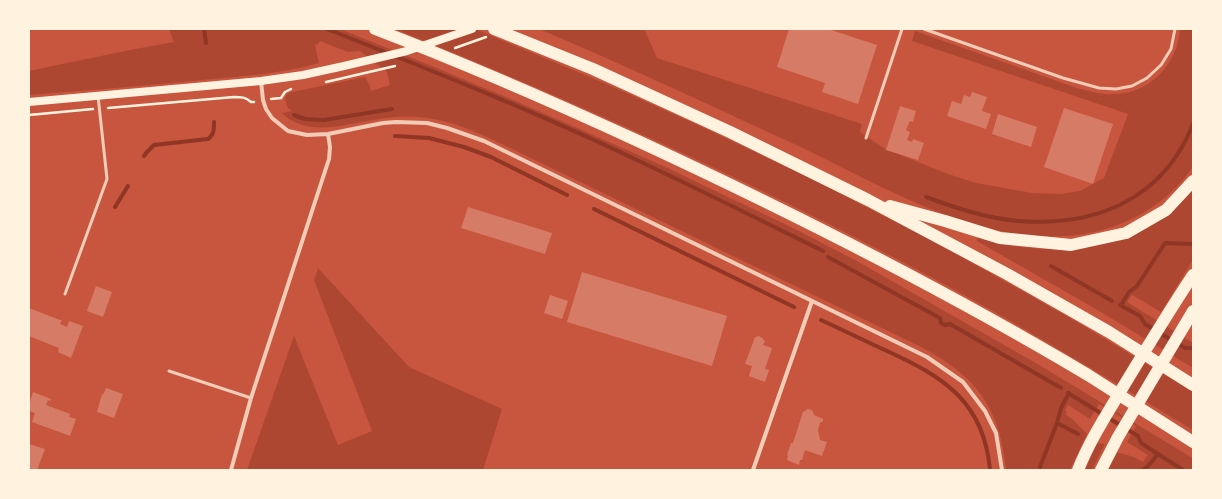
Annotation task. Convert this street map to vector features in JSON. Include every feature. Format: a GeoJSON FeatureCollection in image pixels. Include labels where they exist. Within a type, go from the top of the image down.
{"type":"FeatureCollection","features":[{"type":"Feature","properties":{"kind":"highway"},"geometry":{"type":"LineString","coordinates":[[375,29],[551,101],[806,221],[975,311],[1088,376],[1193,442]]}},
{"type":"Feature","properties":{"kind":"highway"},"geometry":{"type":"LineString","coordinates":[[494,29],[593,69],[730,132],[868,200],[1007,274],[1109,332],[1193,385]]}},
{"type":"Feature","properties":{"kind":"highway"},"geometry":{"type":"LineString","coordinates":[[868,200],[1000,238],[1070,245],[1126,233],[1166,210],[1193,181]]}},
{"type":"Feature","properties":{"kind":"highway"},"geometry":{"type":"LineString","coordinates":[[1078,470],[1099,426],[1161,323],[1193,274]]}},
{"type":"Feature","properties":{"kind":"highway"},"geometry":{"type":"LineString","coordinates":[[1101,470],[1118,437],[1193,311]]}},
{"type":"Feature","properties":{"kind":"main road"},"geometry":{"type":"LineString","coordinates":[[29,102],[261,81],[309,73],[407,51],[472,29]]}},
{"type":"Feature","properties":{"kind":"street"},"geometry":{"type":"LineString","coordinates":[[261,81],[263,100],[272,118],[288,131],[307,135],[328,134],[383,123],[427,123],[447,128],[484,141],[927,357],[963,382],[986,411],[996,433],[1002,470]]}},
{"type":"Feature","properties":{"kind":"street"},"geometry":{"type":"LineString","coordinates":[[231,470],[251,398],[329,159],[330,147],[328,134]]}},
{"type":"Feature","properties":{"kind":"street"},"geometry":{"type":"LineString","coordinates":[[753,470],[812,301]]}},
{"type":"Feature","properties":{"kind":"lane"},"geometry":{"type":"LineString","coordinates":[[866,138],[902,29]]}},
{"type":"Feature","properties":{"kind":"lane"},"geometry":{"type":"LineString","coordinates":[[924,29],[1063,78],[1099,88],[1116,89],[1132,86],[1147,78],[1161,66],[1170,49],[1175,29]]}},
{"type":"Feature","properties":{"kind":"lane"},"geometry":{"type":"LineString","coordinates":[[65,294],[107,179],[98,96]]}},
{"type":"Feature","properties":{"kind":"lane"},"geometry":{"type":"LineString","coordinates":[[169,371],[251,398]]}},
{"type":"Feature","properties":{"kind":"path"},"geometry":{"type":"LineString","coordinates":[[323,83],[373,72]]}},
{"type":"Feature","properties":{"kind":"path"},"geometry":{"type":"LineString","coordinates":[[29,115],[234,97],[242,97],[251,102],[281,98],[285,92],[292,89]]}},
{"type":"Feature","properties":{"kind":"shaded area"},"geometry":{"type":"Polygon","coordinates":[[[169,29],[340,29],[518,102],[661,165],[791,227],[855,260],[1041,366],[1193,458],[1193,470],[1108,470],[1116,452],[1134,457],[1143,462],[1148,455],[1127,442],[1136,426],[1099,404],[1090,419],[1068,405],[1065,410],[1067,412],[1065,414],[1087,434],[1070,470],[1006,470],[998,428],[991,411],[982,396],[957,370],[921,347],[484,135],[452,123],[429,118],[398,117],[383,118],[341,126],[315,127],[292,121],[282,113],[292,111],[288,108],[285,99],[287,94],[292,92],[365,77],[371,91],[390,85],[387,72],[360,51],[348,52],[320,41],[315,45],[319,63],[290,70],[180,82],[29,95],[29,71],[174,42],[169,29]]]}},
{"type":"Feature","properties":{"kind":"shaded area"},"geometry":{"type":"Polygon","coordinates":[[[395,29],[475,29],[604,83],[698,125],[812,179],[946,248],[1077,322],[1193,392],[1193,430],[996,313],[929,276],[798,208],[665,145],[531,85],[395,29]]]}},
{"type":"Feature","properties":{"kind":"shaded area"},"geometry":{"type":"Polygon","coordinates":[[[539,29],[644,29],[657,58],[862,124],[860,132],[885,149],[948,174],[976,183],[1032,193],[1060,194],[1080,191],[1104,178],[1128,114],[912,41],[915,31],[1077,88],[1109,94],[1127,93],[1150,83],[1159,75],[1174,54],[1180,29],[1193,29],[1193,167],[1171,193],[1153,207],[1123,223],[1088,233],[1052,236],[1016,234],[980,226],[945,215],[877,185],[789,141],[539,29]]]}},
{"type":"Feature","properties":{"kind":"shaded area"},"geometry":{"type":"Polygon","coordinates":[[[1193,189],[1193,260],[1161,312],[1132,295],[1127,302],[1193,343],[1193,368],[1101,312],[977,241],[978,238],[1013,246],[1042,249],[1069,249],[1093,246],[1193,189]]]}},
{"type":"Feature","properties":{"kind":"shaded area"},"geometry":{"type":"Polygon","coordinates":[[[318,268],[409,367],[502,409],[483,470],[247,470],[294,336],[338,445],[372,431],[314,280],[318,268]]]}},
{"type":"Feature","properties":{"kind":"shaded area"},"geometry":{"type":"Polygon","coordinates":[[[1097,443],[1105,444],[1092,470],[1085,470],[1097,443]]]}},
{"type":"Feature","properties":{"kind":"building"},"geometry":{"type":"Polygon","coordinates":[[[789,29],[828,29],[877,45],[858,104],[822,92],[825,83],[777,67],[789,29]]]}},
{"type":"Feature","properties":{"kind":"building"},"geometry":{"type":"Polygon","coordinates":[[[972,92],[987,97],[982,111],[991,114],[986,129],[947,116],[952,101],[961,104],[964,95],[970,97],[972,92]]]}},
{"type":"Feature","properties":{"kind":"building"},"geometry":{"type":"Polygon","coordinates":[[[900,106],[916,111],[913,122],[910,121],[906,130],[910,132],[907,140],[912,142],[913,139],[924,143],[918,160],[886,150],[900,106]]]}},
{"type":"Feature","properties":{"kind":"building"},"geometry":{"type":"Polygon","coordinates":[[[1064,108],[1113,124],[1093,184],[1044,167],[1064,108]]]}},
{"type":"Feature","properties":{"kind":"building"},"geometry":{"type":"Polygon","coordinates":[[[998,114],[1037,127],[1031,147],[992,134],[998,114]]]}},
{"type":"Feature","properties":{"kind":"building"},"geometry":{"type":"Polygon","coordinates":[[[468,207],[552,233],[545,254],[461,228],[468,207]]]}},
{"type":"Feature","properties":{"kind":"building"},"geometry":{"type":"Polygon","coordinates":[[[582,272],[727,316],[712,366],[567,322],[582,272]]]}},
{"type":"Feature","properties":{"kind":"building"},"geometry":{"type":"Polygon","coordinates":[[[96,286],[112,292],[103,317],[87,311],[96,286]]]}},
{"type":"Feature","properties":{"kind":"building"},"geometry":{"type":"Polygon","coordinates":[[[550,295],[568,301],[562,319],[544,313],[550,295]]]}},
{"type":"Feature","properties":{"kind":"building"},"geometry":{"type":"Polygon","coordinates":[[[29,308],[62,320],[60,324],[67,327],[69,321],[83,326],[71,358],[58,352],[59,348],[29,336],[29,308]]]}},
{"type":"Feature","properties":{"kind":"building"},"geometry":{"type":"Polygon","coordinates":[[[759,336],[765,341],[763,345],[772,348],[765,369],[769,370],[765,382],[749,376],[752,366],[745,364],[755,337],[759,336]]]}},
{"type":"Feature","properties":{"kind":"building"},"geometry":{"type":"Polygon","coordinates":[[[106,388],[123,394],[114,418],[97,412],[102,394],[103,395],[106,388]]]}},
{"type":"Feature","properties":{"kind":"building"},"geometry":{"type":"Polygon","coordinates":[[[33,392],[51,399],[50,401],[48,400],[46,405],[70,414],[69,417],[76,419],[70,436],[32,422],[35,413],[29,411],[29,405],[33,392]]]}},
{"type":"Feature","properties":{"kind":"building"},"geometry":{"type":"Polygon","coordinates":[[[808,409],[812,410],[814,415],[823,419],[818,430],[820,440],[827,442],[822,456],[805,450],[799,465],[787,460],[787,455],[791,443],[793,443],[803,412],[808,409]]]}},
{"type":"Feature","properties":{"kind":"building"},"geometry":{"type":"Polygon","coordinates":[[[29,444],[45,449],[37,470],[29,468],[29,444]]]}},
{"type":"Feature","properties":{"kind":"waterway"},"geometry":{"type":"LineString","coordinates":[[204,29],[206,43]]}},
{"type":"Feature","properties":{"kind":"waterway"},"geometry":{"type":"LineString","coordinates":[[327,29],[564,126],[823,251]]}},
{"type":"Feature","properties":{"kind":"waterway"},"geometry":{"type":"LineString","coordinates":[[294,115],[305,119],[324,120],[392,109]]}},
{"type":"Feature","properties":{"kind":"waterway"},"geometry":{"type":"LineString","coordinates":[[144,156],[154,145],[208,139],[213,134],[214,122]]}},
{"type":"Feature","properties":{"kind":"waterway"},"geometry":{"type":"LineString","coordinates":[[926,197],[971,212],[1006,220],[1046,222],[1074,219],[1099,213],[1123,203],[1145,190],[1164,172],[1180,150],[1193,124]]}},
{"type":"Feature","properties":{"kind":"waterway"},"geometry":{"type":"LineString","coordinates":[[395,136],[429,138],[464,147],[491,157],[567,195]]}},
{"type":"Feature","properties":{"kind":"waterway"},"geometry":{"type":"LineString","coordinates":[[115,207],[128,186]]}},
{"type":"Feature","properties":{"kind":"waterway"},"geometry":{"type":"LineString","coordinates":[[594,209],[794,307]]}},
{"type":"Feature","properties":{"kind":"waterway"},"geometry":{"type":"LineString","coordinates":[[1121,305],[1129,292],[1137,286],[1165,243],[1192,244]]}},
{"type":"Feature","properties":{"kind":"waterway"},"geometry":{"type":"LineString","coordinates":[[828,257],[940,318],[941,323],[945,325],[950,324],[1061,388]]}},
{"type":"Feature","properties":{"kind":"waterway"},"geometry":{"type":"LineString","coordinates":[[1051,266],[1112,301]]}},
{"type":"Feature","properties":{"kind":"waterway"},"geometry":{"type":"LineString","coordinates":[[1120,305],[1140,316],[1145,324],[1168,338],[1185,348],[1193,348]]}},
{"type":"Feature","properties":{"kind":"waterway"},"geometry":{"type":"LineString","coordinates":[[821,320],[908,361],[943,382],[958,395],[970,409],[979,426],[986,446],[990,470]]}},
{"type":"Feature","properties":{"kind":"waterway"},"geometry":{"type":"LineString","coordinates":[[1068,393],[1138,436],[1141,443],[1183,470]]}},
{"type":"Feature","properties":{"kind":"waterway"},"geometry":{"type":"LineString","coordinates":[[1040,467],[1057,423],[1061,408],[1069,393]]}},
{"type":"Feature","properties":{"kind":"waterway"},"geometry":{"type":"LineString","coordinates":[[1057,423],[1078,434]]}},
{"type":"Feature","properties":{"kind":"waterway"},"geometry":{"type":"LineString","coordinates":[[1143,470],[1158,454]]}}]}
